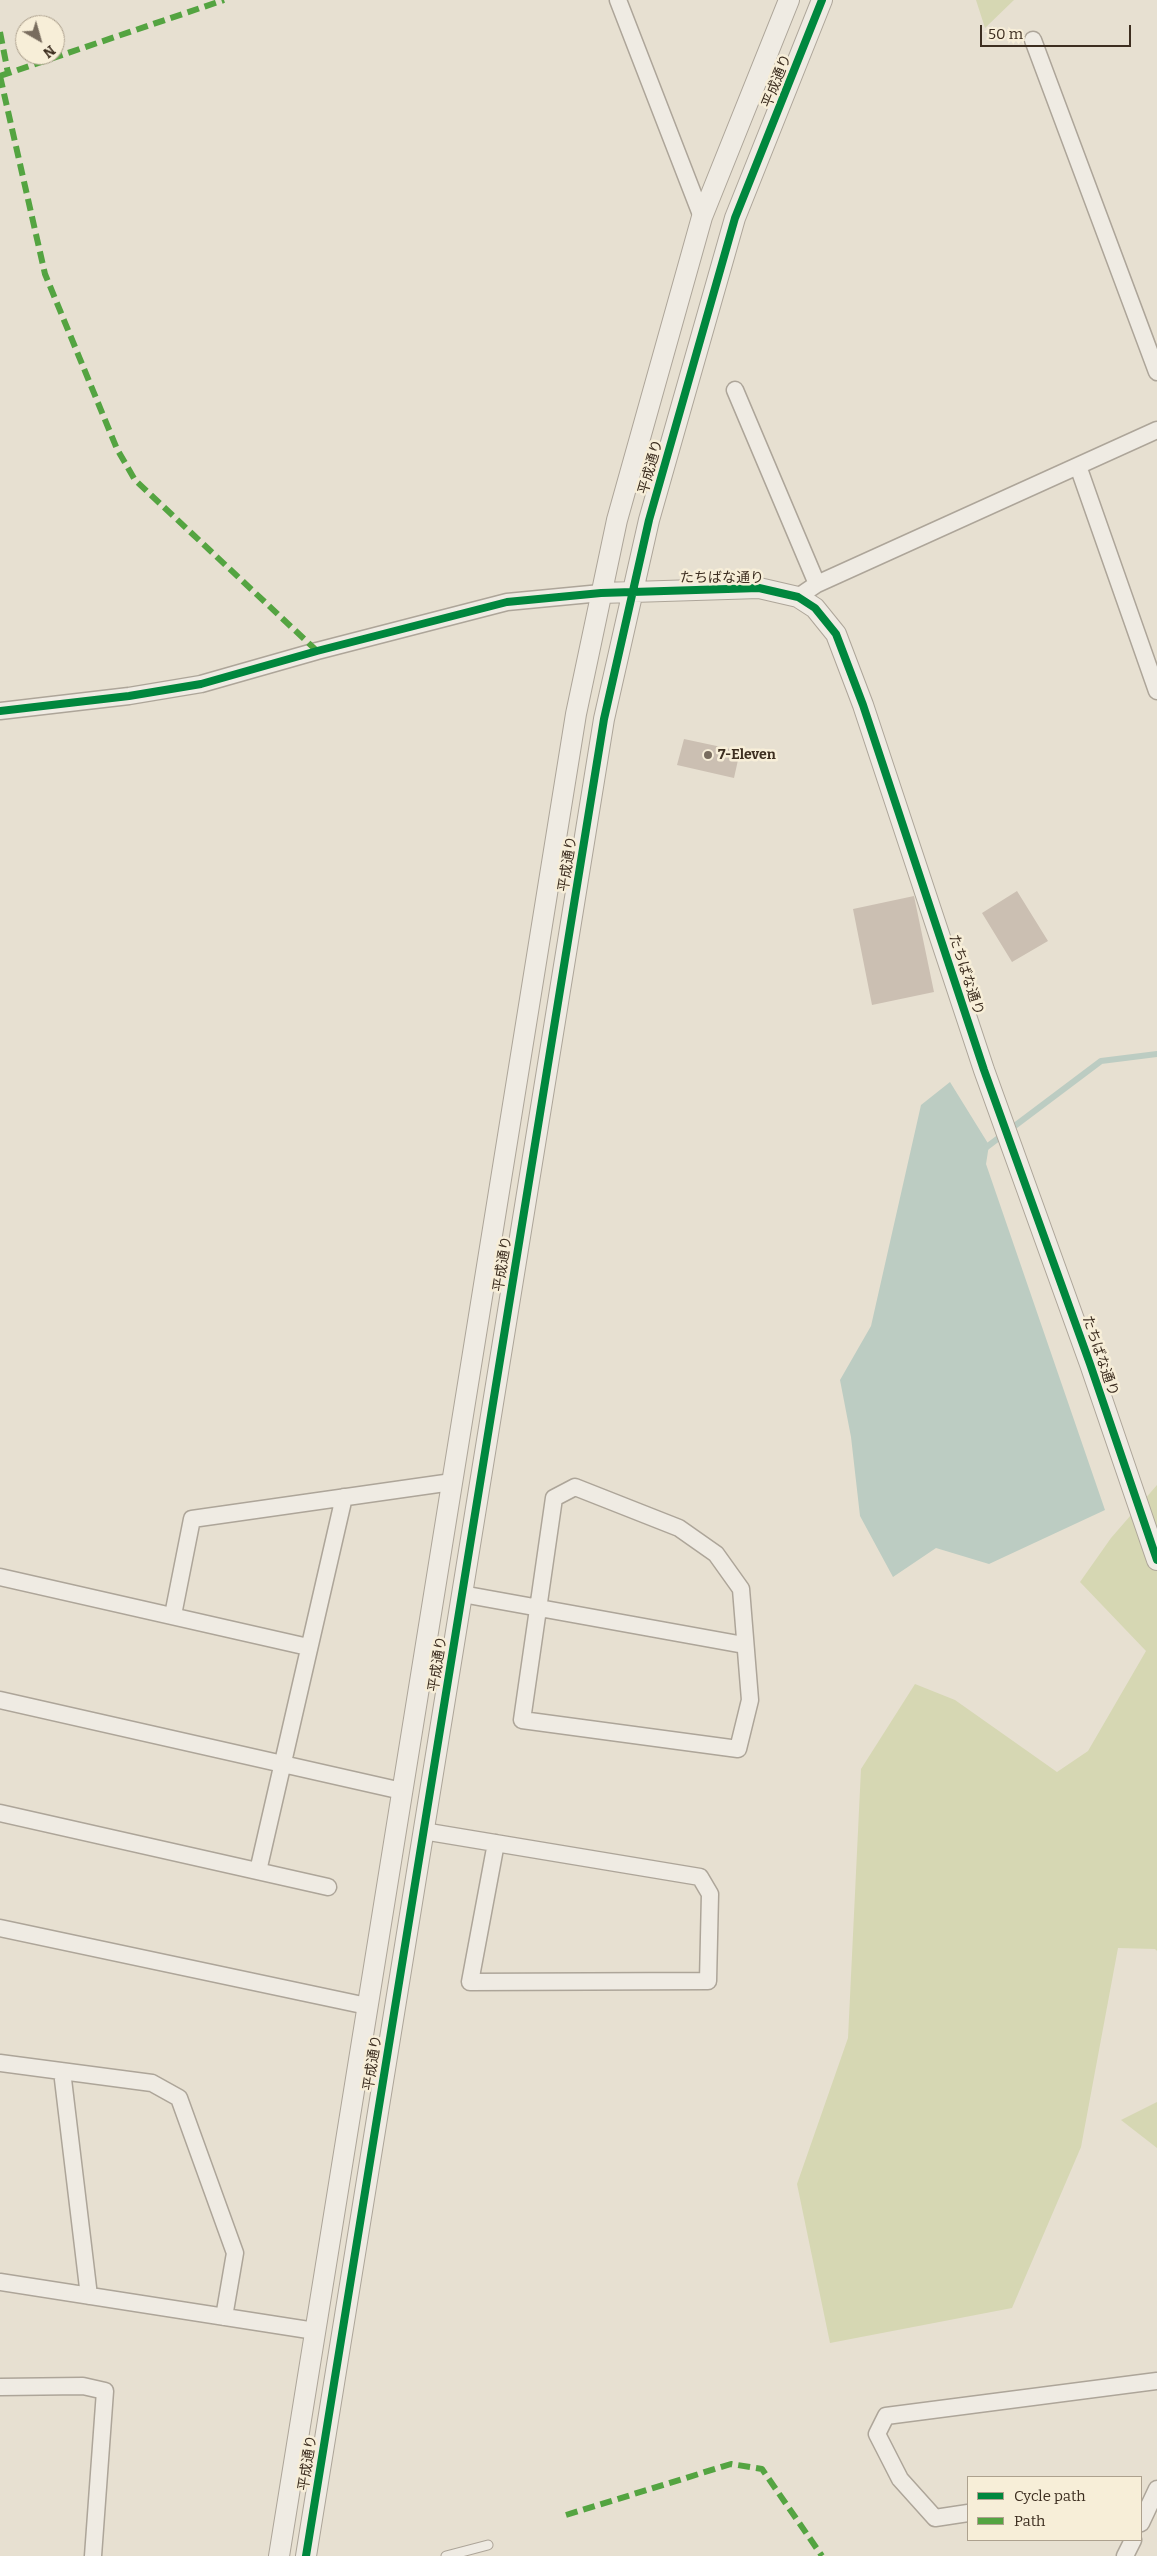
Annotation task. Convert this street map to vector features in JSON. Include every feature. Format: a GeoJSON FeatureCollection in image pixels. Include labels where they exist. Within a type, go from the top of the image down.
{"type":"FeatureCollection","features":[{"type":"Feature","properties":{"kind":"street"},"geometry":{"type":"LineString","coordinates":[[618,0],[702,217]]}},
{"type":"Feature","properties":{"kind":"street","name":"平成通り"},"geometry":{"type":"LineString","coordinates":[[278,2556],[576,714],[616,520],[702,217],[789,0]]}},
{"type":"Feature","properties":{"kind":"street","name":"平成通り"},"geometry":{"type":"LineString","coordinates":[[306,2556],[604,720],[649,520],[735,218],[822,0]]}},
{"type":"Feature","properties":{"kind":"street"},"geometry":{"type":"LineString","coordinates":[[1033,40],[1157,372]]}},
{"type":"Feature","properties":{"kind":"street"},"geometry":{"type":"LineString","coordinates":[[735,390],[817,584]]}},
{"type":"Feature","properties":{"kind":"street"},"geometry":{"type":"LineString","coordinates":[[798,597],[817,584],[1157,430]]}},
{"type":"Feature","properties":{"kind":"street"},"geometry":{"type":"LineString","coordinates":[[1078,466],[1157,691]]}},
{"type":"Feature","properties":{"kind":"street","name":"たちばな通り"},"geometry":{"type":"LineString","coordinates":[[601,593],[760,588],[798,597],[814,608],[836,634],[863,705],[984,1070],[1090,1364],[1157,1560]]}},
{"type":"Feature","properties":{"kind":"street"},"geometry":{"type":"LineString","coordinates":[[0,711],[129,696],[201,684],[317,651],[507,602],[601,593]]}},
{"type":"Feature","properties":{"kind":"street"},"geometry":{"type":"LineString","coordinates":[[173,1615],[192,1519],[452,1482]]}},
{"type":"Feature","properties":{"kind":"street"},"geometry":{"type":"LineString","coordinates":[[576,1487],[679,1528],[716,1554],[741,1589],[744,1645],[750,1700],[738,1750],[522,1720],[540,1608],[554,1498],[576,1487]]}},
{"type":"Feature","properties":{"kind":"street"},"geometry":{"type":"LineString","coordinates":[[258,1871],[281,1763],[344,1497]]}},
{"type":"Feature","properties":{"kind":"street"},"geometry":{"type":"LineString","coordinates":[[0,1577],[308,1647]]}},
{"type":"Feature","properties":{"kind":"street"},"geometry":{"type":"LineString","coordinates":[[462,1594],[744,1645]]}},
{"type":"Feature","properties":{"kind":"street"},"geometry":{"type":"LineString","coordinates":[[0,1700],[402,1791]]}},
{"type":"Feature","properties":{"kind":"street"},"geometry":{"type":"LineString","coordinates":[[0,1813],[328,1887]]}},
{"type":"Feature","properties":{"kind":"street"},"geometry":{"type":"LineString","coordinates":[[423,1831],[496,1843],[700,1877],[710,1894],[708,1980],[470,1982],[496,1843]]}},
{"type":"Feature","properties":{"kind":"street"},"geometry":{"type":"LineString","coordinates":[[0,1928],[367,2006]]}},
{"type":"Feature","properties":{"kind":"street"},"geometry":{"type":"LineString","coordinates":[[0,2063],[152,2082],[179,2098],[235,2253],[224,2317]]}},
{"type":"Feature","properties":{"kind":"street"},"geometry":{"type":"LineString","coordinates":[[62,2071],[88,2296]]}},
{"type":"Feature","properties":{"kind":"street"},"geometry":{"type":"LineString","coordinates":[[0,2282],[315,2331]]}},
{"type":"Feature","properties":{"kind":"street"},"geometry":{"type":"LineString","coordinates":[[967,2513],[935,2518],[900,2480],[878,2434],[886,2416],[1157,2381]]}},
{"type":"Feature","properties":{"kind":"street"},"geometry":{"type":"LineString","coordinates":[[0,2387],[83,2386],[105,2391],[93,2556]]}},
{"type":"Feature","properties":{"kind":"street"},"geometry":{"type":"LineString","coordinates":[[1142,2491],[1157,2489]]}},
{"type":"Feature","properties":{"kind":"street"},"geometry":{"type":"LineString","coordinates":[[1142,2521],[1157,2489]]}},
{"type":"Feature","properties":{"kind":"street"},"geometry":{"type":"LineString","coordinates":[[1125,2556],[1132,2541]]}},
{"type":"Feature","properties":{"kind":"lane"},"geometry":{"type":"LineString","coordinates":[[446,2556],[488,2546]]}},
{"type":"Feature","properties":{"kind":"green space"},"geometry":{"type":"Polygon","coordinates":[[[976,0],[1014,0],[985,28],[976,0]]]}},
{"type":"Feature","properties":{"kind":"green space"},"geometry":{"type":"Polygon","coordinates":[[[1157,1485],[1157,1951],[1155,1949],[1118,1948],[1081,2147],[1012,2308],[830,2343],[797,2184],[848,2038],[861,1769],[915,1684],[955,1700],[1057,1772],[1088,1751],[1146,1651],[1080,1582],[1111,1538],[1157,1485]]]}},
{"type":"Feature","properties":{"kind":"green space"},"geometry":{"type":"Polygon","coordinates":[[[1157,2102],[1157,2148],[1121,2120],[1157,2102]]]}},
{"type":"Feature","properties":{"kind":"shaded area"},"geometry":{"type":"Polygon","coordinates":[[[950,1082],[989,1145],[986,1164],[1105,1510],[989,1564],[936,1548],[893,1577],[860,1516],[851,1437],[840,1380],[871,1326],[921,1105],[950,1082]]]}},
{"type":"Feature","properties":{"kind":"building"},"geometry":{"type":"Polygon","coordinates":[[[684,739],[740,751],[734,778],[677,765],[684,739]]]}},
{"type":"Feature","properties":{"kind":"building"},"geometry":{"type":"Polygon","coordinates":[[[1017,891],[1048,941],[1012,962],[982,913],[1017,891]]]}},
{"type":"Feature","properties":{"kind":"building"},"geometry":{"type":"Polygon","coordinates":[[[914,896],[934,992],[872,1005],[853,909],[914,896]]]}},
{"type":"Feature","properties":{"kind":"waterway"},"geometry":{"type":"LineString","coordinates":[[984,1149],[1101,1061],[1157,1054]]}},
{"type":"Feature","properties":{"kind":"marked path"},"geometry":{"type":"LineString","coordinates":[[0,76],[224,0]]}},
{"type":"Feature","properties":{"kind":"marked path"},"geometry":{"type":"LineString","coordinates":[[0,32],[8,73]]}},
{"type":"Feature","properties":{"kind":"marked path"},"geometry":{"type":"LineString","coordinates":[[0,76],[45,274],[117,449],[135,480],[317,651]]}},
{"type":"Feature","properties":{"kind":"marked path"},"geometry":{"type":"LineString","coordinates":[[566,2515],[731,2464],[762,2469],[822,2556]]}},
{"type":"Feature","properties":{"kind":"cycle path"},"geometry":{"type":"LineString","coordinates":[[306,2556],[604,719],[649,520],[735,218],[822,0]]}},
{"type":"Feature","properties":{"kind":"cycle path"},"geometry":{"type":"LineString","coordinates":[[0,711],[129,696],[201,684],[317,651],[507,602],[601,593],[759,588],[798,597],[815,608],[836,634],[863,705],[984,1070],[1090,1364],[1157,1560]]}},
{"type":"Feature","properties":{"kind":"place","name":"7-Eleven"},"geometry":{"type":"Point","coordinates":[708,755]}}]}
